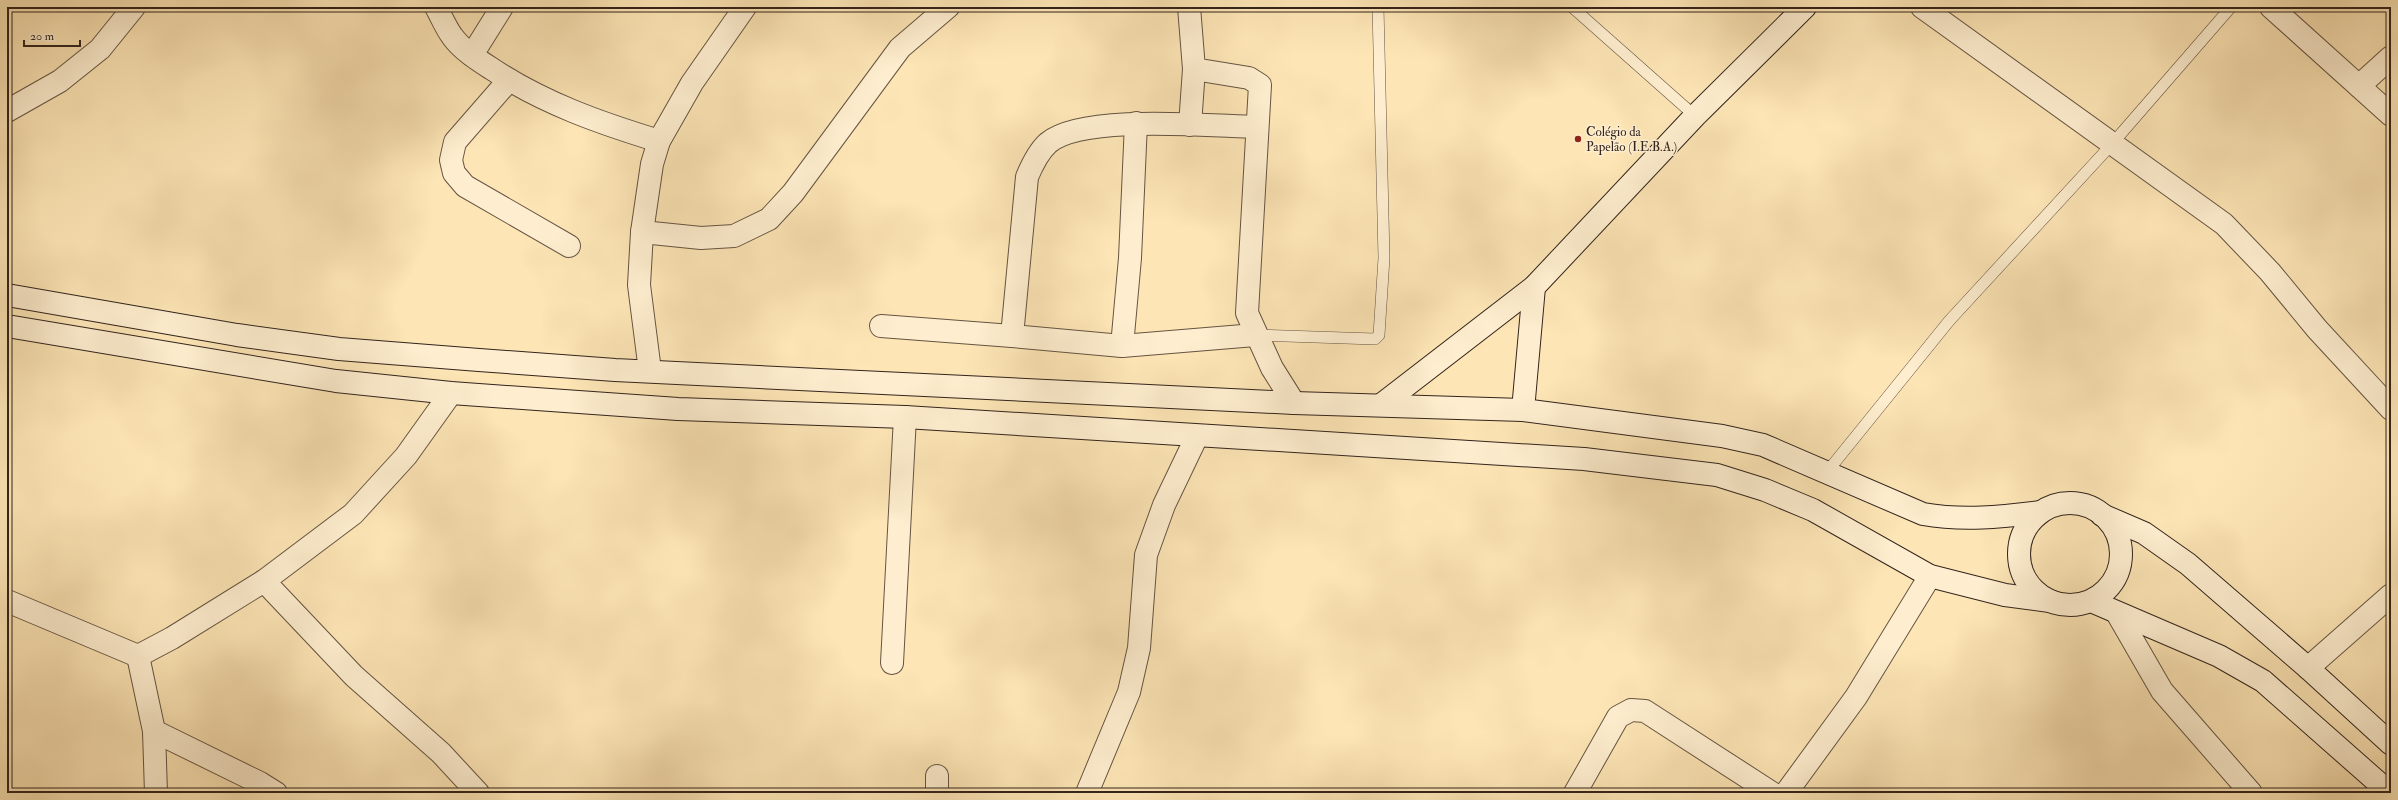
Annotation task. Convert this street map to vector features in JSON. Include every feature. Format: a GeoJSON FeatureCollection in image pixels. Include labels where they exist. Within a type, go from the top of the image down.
{"type":"FeatureCollection","features":[{"type":"Feature","properties":{"kind":"street"},"geometry":{"type":"LineString","coordinates":[[7,111],[60,81],[100,49],[134,7]]}},
{"type":"Feature","properties":{"kind":"street"},"geometry":{"type":"LineString","coordinates":[[436,7],[452,37],[472,55],[509,80],[556,105],[612,126],[659,140]]}},
{"type":"Feature","properties":{"kind":"street"},"geometry":{"type":"LineString","coordinates":[[472,55],[502,7]]}},
{"type":"Feature","properties":{"kind":"street"},"geometry":{"type":"LineString","coordinates":[[650,371],[639,285],[642,232],[648,179],[659,140],[692,83],[745,7]]}},
{"type":"Feature","properties":{"kind":"street"},"geometry":{"type":"LineString","coordinates":[[642,232],[701,238],[734,236],[769,219],[793,193],[900,48],[948,7]]}},
{"type":"Feature","properties":{"kind":"street"},"geometry":{"type":"LineString","coordinates":[[1188,7],[1194,69],[1190,125]]}},
{"type":"Feature","properties":{"kind":"street"},"geometry":{"type":"LineString","coordinates":[[1381,405],[1534,287],[1695,116],[1805,7]]}},
{"type":"Feature","properties":{"kind":"street"},"geometry":{"type":"LineString","coordinates":[[1922,7],[2224,224],[2270,272],[2317,329],[2391,409]]}},
{"type":"Feature","properties":{"kind":"street"},"geometry":{"type":"LineString","coordinates":[[2271,7],[2391,115]]}},
{"type":"Feature","properties":{"kind":"street"},"geometry":{"type":"LineString","coordinates":[[2359,86],[2391,57]]}},
{"type":"Feature","properties":{"kind":"street"},"geometry":{"type":"LineString","coordinates":[[1194,69],[1249,78],[1255,80],[1260,85],[1261,96],[1256,127],[1247,313],[1256,335],[1294,403]]}},
{"type":"Feature","properties":{"kind":"street"},"geometry":{"type":"LineString","coordinates":[[509,80],[455,142],[451,160],[454,174],[466,186],[568,246]]}},
{"type":"Feature","properties":{"kind":"street"},"geometry":{"type":"LineString","coordinates":[[1012,336],[1027,177],[1036,157],[1048,143],[1067,133],[1084,128],[1136,123],[1256,127]]}},
{"type":"Feature","properties":{"kind":"street"},"geometry":{"type":"LineString","coordinates":[[1122,346],[1130,258],[1136,123]]}},
{"type":"Feature","properties":{"kind":"street"},"geometry":{"type":"LineString","coordinates":[[1523,410],[1534,287]]}},
{"type":"Feature","properties":{"kind":"street"},"geometry":{"type":"LineString","coordinates":[[7,295],[237,335],[339,349],[650,371],[1294,403],[1523,410],[1722,436],[1763,444],[1923,514],[1942,517],[1983,519],[2041,512],[2056,506],[2072,503],[2088,506],[2110,522],[2120,540],[2121,561],[2114,580],[2100,596],[2091,601],[2071,606],[2050,601],[2005,595],[1930,576],[1813,510],[1765,490],[1717,475],[1584,459],[905,417],[678,409],[451,393],[336,381],[7,326]]}},
{"type":"Feature","properties":{"kind":"street"},"geometry":{"type":"LineString","coordinates":[[881,326],[1122,346],[1256,335]]}},
{"type":"Feature","properties":{"kind":"street"},"geometry":{"type":"LineString","coordinates":[[138,656],[172,638],[264,581],[353,514],[382,485],[406,456],[451,393]]}},
{"type":"Feature","properties":{"kind":"street"},"geometry":{"type":"LineString","coordinates":[[892,663],[905,417]]}},
{"type":"Feature","properties":{"kind":"street"},"geometry":{"type":"LineString","coordinates":[[1087,793],[1129,692],[1139,648],[1146,555],[1164,505],[1197,436]]}},
{"type":"Feature","properties":{"kind":"street"},"geometry":{"type":"LineString","coordinates":[[2041,512],[2031,522],[2024,533],[2020,546],[2019,560],[2022,573],[2029,584],[2038,594],[2050,601]]}},
{"type":"Feature","properties":{"kind":"street"},"geometry":{"type":"LineString","coordinates":[[2102,515],[2144,533],[2170,550],[2308,668],[2391,744]]}},
{"type":"Feature","properties":{"kind":"street"},"geometry":{"type":"LineString","coordinates":[[1786,793],[1856,697],[1930,576]]}},
{"type":"Feature","properties":{"kind":"street"},"geometry":{"type":"LineString","coordinates":[[264,581],[354,676],[442,753],[478,793]]}},
{"type":"Feature","properties":{"kind":"street"},"geometry":{"type":"LineString","coordinates":[[2308,668],[2391,595]]}},
{"type":"Feature","properties":{"kind":"street"},"geometry":{"type":"LineString","coordinates":[[7,601],[138,656]]}},
{"type":"Feature","properties":{"kind":"street"},"geometry":{"type":"LineString","coordinates":[[2091,601],[2219,656],[2263,681],[2390,793]]}},
{"type":"Feature","properties":{"kind":"street"},"geometry":{"type":"LineString","coordinates":[[2117,613],[2162,691],[2251,793]]}},
{"type":"Feature","properties":{"kind":"street"},"geometry":{"type":"LineString","coordinates":[[138,656],[154,731],[156,793]]}},
{"type":"Feature","properties":{"kind":"street"},"geometry":{"type":"LineString","coordinates":[[1575,793],[1618,717],[1630,710],[1645,711],[1772,793]]}},
{"type":"Feature","properties":{"kind":"street"},"geometry":{"type":"LineString","coordinates":[[154,731],[260,783],[276,793]]}},
{"type":"Feature","properties":{"kind":"lane"},"geometry":{"type":"LineString","coordinates":[[1256,335],[1375,339],[1379,335],[1384,258],[1378,7]]}},
{"type":"Feature","properties":{"kind":"lane"},"geometry":{"type":"LineString","coordinates":[[1572,7],[1695,116]]}},
{"type":"Feature","properties":{"kind":"lane"},"geometry":{"type":"LineString","coordinates":[[1827,472],[1949,321],[2112,144],[2231,7]]}},
{"type":"Feature","properties":{"kind":"place","name":"Colégio da Papelão (I.E.B.A.)"},"geometry":{"type":"Point","coordinates":[1578,139]}}]}
